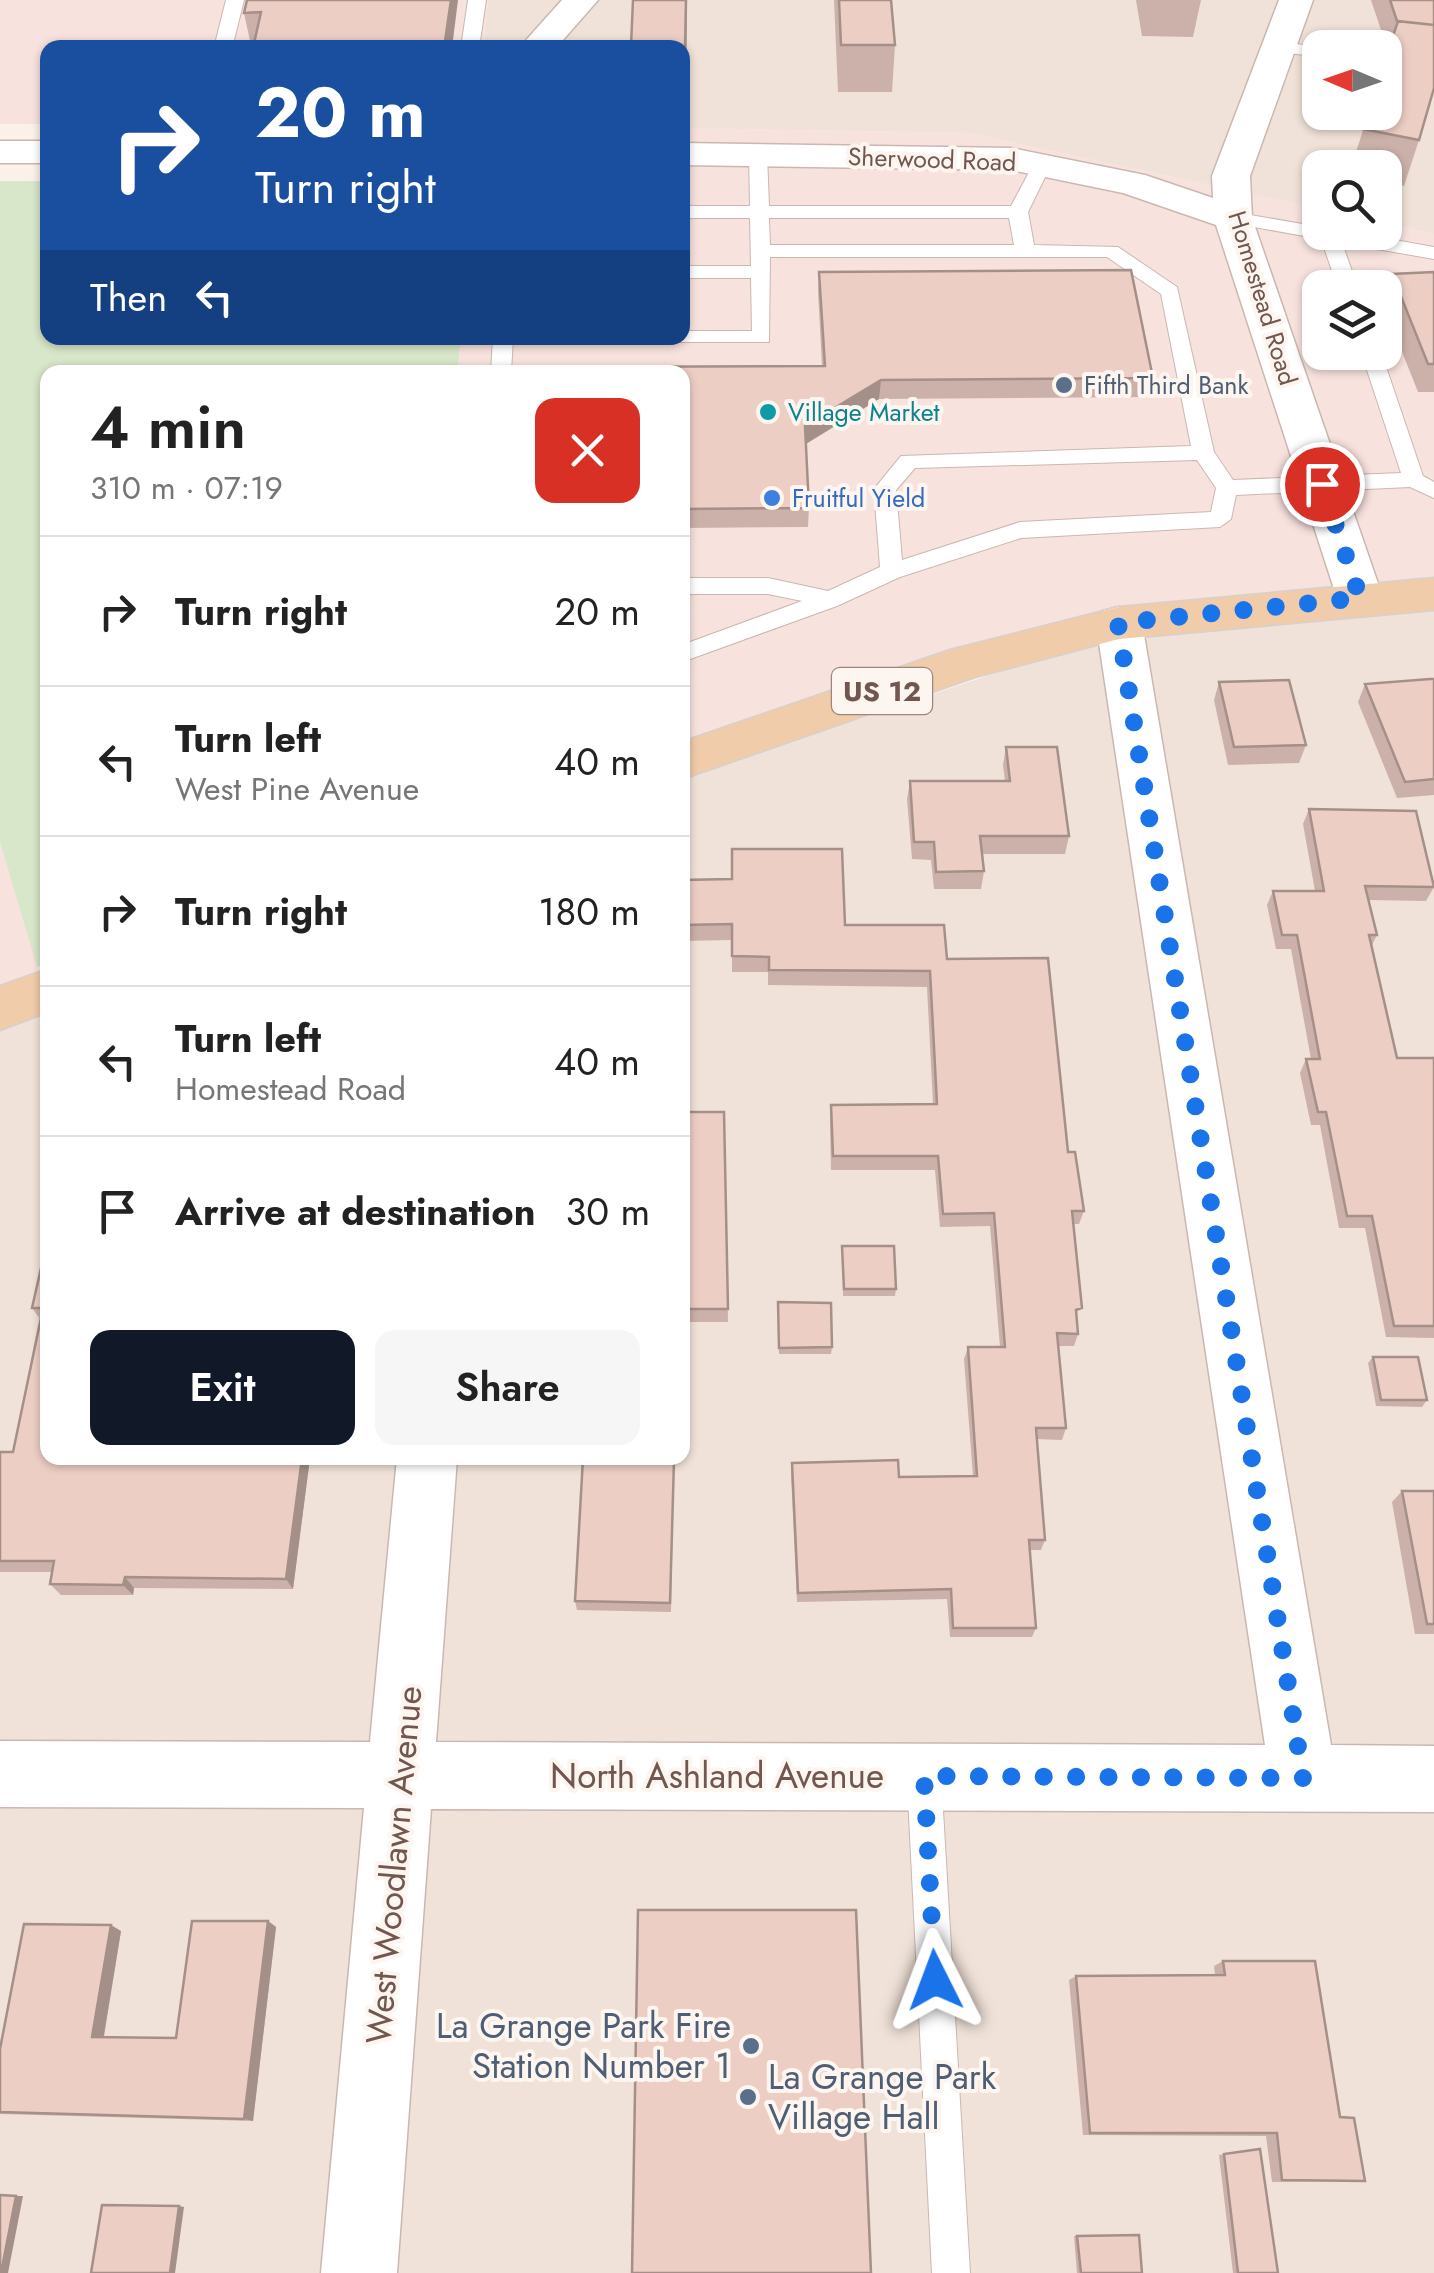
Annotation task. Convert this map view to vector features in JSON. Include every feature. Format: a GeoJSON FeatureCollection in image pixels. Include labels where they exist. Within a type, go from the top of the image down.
{"type":"FeatureCollection","features":[{"type":"Feature","properties":{"kind":"main road","name":"US 12"},"geometry":{"type":"LineString","coordinates":[[690,758],[966,662],[1102,627],[1360,598],[1434,594]]}},
{"type":"Feature","properties":{"kind":"main road"},"geometry":{"type":"LineString","coordinates":[[0,1008],[40,993]]}},
{"type":"Feature","properties":{"kind":"street"},"geometry":{"type":"LineString","coordinates":[[544,40],[581,0]]}},
{"type":"Feature","properties":{"kind":"street","name":"Homestead Road"},"geometry":{"type":"LineString","coordinates":[[1296,0],[1232,176],[1233,218],[1360,598]]}},
{"type":"Feature","properties":{"kind":"street"},"geometry":{"type":"LineString","coordinates":[[0,152],[40,152]]}},
{"type":"Feature","properties":{"kind":"street","name":"Sherwood Road"},"geometry":{"type":"LineString","coordinates":[[690,154],[972,156],[1042,164],[1132,183],[1233,218]]}},
{"type":"Feature","properties":{"kind":"street"},"geometry":{"type":"LineString","coordinates":[[1102,627],[1303,1778]]}},
{"type":"Feature","properties":{"kind":"street","name":"West Woodlawn Avenue"},"geometry":{"type":"LineString","coordinates":[[360,2273],[425,1465]]}},
{"type":"Feature","properties":{"kind":"street","name":"North Ashland Avenue"},"geometry":{"type":"LineString","coordinates":[[0,1774],[1434,1779]]}},
{"type":"Feature","properties":{"kind":"lane"},"geometry":{"type":"LineString","coordinates":[[226,40],[235,0]]}},
{"type":"Feature","properties":{"kind":"lane"},"geometry":{"type":"LineString","coordinates":[[471,40],[476,0]]}},
{"type":"Feature","properties":{"kind":"lane"},"geometry":{"type":"LineString","coordinates":[[1279,48],[1302,50]]}},
{"type":"Feature","properties":{"kind":"lane"},"geometry":{"type":"LineString","coordinates":[[690,337],[762,337],[758,154]]}},
{"type":"Feature","properties":{"kind":"lane"},"geometry":{"type":"LineString","coordinates":[[1025,251],[1018,212],[1042,164]]}},
{"type":"Feature","properties":{"kind":"lane"},"geometry":{"type":"LineString","coordinates":[[690,212],[1018,212]]}},
{"type":"Feature","properties":{"kind":"lane"},"geometry":{"type":"LineString","coordinates":[[1233,218],[1302,230]]}},
{"type":"Feature","properties":{"kind":"lane"},"geometry":{"type":"LineString","coordinates":[[1402,248],[1434,254]]}},
{"type":"Feature","properties":{"kind":"lane"},"geometry":{"type":"LineString","coordinates":[[690,271],[761,262],[1111,250],[1170,291],[1203,453],[1228,488]]}},
{"type":"Feature","properties":{"kind":"lane"},"geometry":{"type":"LineString","coordinates":[[1228,488],[1424,485],[1403,443],[1377,370]]}},
{"type":"Feature","properties":{"kind":"lane"},"geometry":{"type":"LineString","coordinates":[[892,571],[885,488],[910,461],[1203,453]]}},
{"type":"Feature","properties":{"kind":"lane"},"geometry":{"type":"LineString","coordinates":[[690,651],[829,600],[892,571],[1020,530],[1220,519],[1228,488]]}},
{"type":"Feature","properties":{"kind":"lane"},"geometry":{"type":"LineString","coordinates":[[690,586],[768,586],[829,600]]}},
{"type":"Feature","properties":{"kind":"lane"},"geometry":{"type":"LineString","coordinates":[[924,1776],[951,2273]]}},
{"type":"Feature","properties":{"kind":"shaded area"},"geometry":{"type":"Polygon","coordinates":[[[0,0],[488,0],[484,40],[40,40],[40,124],[0,124],[0,0]]]}},
{"type":"Feature","properties":{"kind":"shaded area"},"geometry":{"type":"Polygon","coordinates":[[[488,0],[1434,0],[1434,234],[1402,227],[1402,150],[1302,150],[1302,205],[969,133],[690,128],[690,40],[484,40],[488,0]]]}},
{"type":"Feature","properties":{"kind":"shaded area"},"geometry":{"type":"Polygon","coordinates":[[[690,128],[969,133],[1302,205],[1302,250],[1402,250],[1402,227],[1434,234],[1434,587],[1116,617],[690,751],[690,365],[458,365],[460,345],[690,345],[690,128]]]}},
{"type":"Feature","properties":{"kind":"shaded area"},"geometry":{"type":"Polygon","coordinates":[[[1434,610],[1434,2273],[0,2273],[0,1024],[40,1010],[40,1465],[690,1465],[690,776],[1103,637],[1434,610]]]}},
{"type":"Feature","properties":{"kind":"shaded area"},"geometry":{"type":"Polygon","coordinates":[[[0,842],[40,974],[40,988],[0,1002],[0,842]]]}},
{"type":"Feature","properties":{"kind":"green space"},"geometry":{"type":"Polygon","coordinates":[[[0,181],[40,181],[40,345],[460,345],[458,365],[40,365],[37,967],[0,842],[0,181]]]}},
{"type":"Feature","properties":{"kind":"building"},"geometry":{"type":"Polygon","coordinates":[[[247,0],[451,0],[445,40],[255,40],[261,12],[244,13],[247,0]]]}},
{"type":"Feature","properties":{"kind":"building"},"geometry":{"type":"Polygon","coordinates":[[[633,0],[686,0],[685,40],[631,40],[633,0]]]}},
{"type":"Feature","properties":{"kind":"building"},"geometry":{"type":"Polygon","coordinates":[[[839,0],[891,0],[895,45],[841,45],[839,0]]]}},
{"type":"Feature","properties":{"kind":"building"},"geometry":{"type":"Polygon","coordinates":[[[1390,0],[1434,0],[1434,25],[1397,21],[1390,0]]]}},
{"type":"Feature","properties":{"kind":"building"},"geometry":{"type":"Polygon","coordinates":[[[1398,21],[1434,25],[1434,88],[1419,140],[1368,130],[1402,130],[1402,30],[1395,30],[1398,21]]]}},
{"type":"Feature","properties":{"kind":"building","name":"Village Market"},"geometry":{"type":"Polygon","coordinates":[[[1131,270],[1153,378],[881,380],[805,426],[809,508],[690,509],[690,367],[825,366],[819,272],[1131,270]]]}},
{"type":"Feature","properties":{"kind":"building"},"geometry":{"type":"Polygon","coordinates":[[[1434,272],[1434,364],[1428,364],[1402,299],[1402,274],[1434,272]]]}},
{"type":"Feature","properties":{"kind":"building"},"geometry":{"type":"Polygon","coordinates":[[[1434,679],[1434,779],[1405,782],[1365,684],[1434,679]]]}},
{"type":"Feature","properties":{"kind":"building"},"geometry":{"type":"Polygon","coordinates":[[[1289,680],[1306,745],[1234,747],[1219,682],[1289,680]]]}},
{"type":"Feature","properties":{"kind":"building"},"geometry":{"type":"Polygon","coordinates":[[[1006,747],[1057,747],[1069,836],[980,836],[984,871],[936,872],[934,842],[914,842],[910,781],[1010,781],[1006,747]]]}},
{"type":"Feature","properties":{"kind":"building"},"geometry":{"type":"Polygon","coordinates":[[[1309,809],[1416,811],[1434,887],[1365,886],[1377,935],[1369,935],[1397,1058],[1434,1058],[1434,1326],[1394,1326],[1372,1216],[1347,1216],[1326,1112],[1318,1112],[1306,1059],[1320,1059],[1297,935],[1282,935],[1273,891],[1324,891],[1309,809]]]}},
{"type":"Feature","properties":{"kind":"building"},"geometry":{"type":"Polygon","coordinates":[[[732,849],[842,849],[845,925],[944,925],[947,959],[1048,958],[1068,1152],[1075,1152],[1084,1211],[1072,1211],[1082,1308],[1076,1310],[1078,1334],[1057,1333],[1066,1428],[1036,1428],[1045,1540],[1029,1540],[1036,1628],[953,1628],[951,1589],[798,1593],[792,1463],[898,1460],[899,1477],[977,1476],[968,1347],[1005,1347],[994,1213],[943,1214],[938,1156],[833,1156],[831,1105],[937,1104],[930,971],[769,970],[769,957],[732,956],[732,924],[690,925],[690,880],[732,879],[732,849]]]}},
{"type":"Feature","properties":{"kind":"building"},"geometry":{"type":"Polygon","coordinates":[[[690,1112],[724,1112],[728,1309],[690,1309],[690,1112]]]}},
{"type":"Feature","properties":{"kind":"building"},"geometry":{"type":"Polygon","coordinates":[[[842,1246],[894,1246],[896,1289],[844,1289],[842,1246]]]}},
{"type":"Feature","properties":{"kind":"building"},"geometry":{"type":"Polygon","coordinates":[[[40,1272],[40,1308],[32,1308],[40,1272]]]}},
{"type":"Feature","properties":{"kind":"building"},"geometry":{"type":"Polygon","coordinates":[[[778,1302],[831,1303],[832,1347],[779,1348],[778,1302]]]}},
{"type":"Feature","properties":{"kind":"building"},"geometry":{"type":"Polygon","coordinates":[[[40,1322],[40,1465],[301,1465],[286,1579],[125,1577],[123,1585],[50,1584],[54,1561],[0,1561],[0,1452],[13,1452],[40,1322]]]}},
{"type":"Feature","properties":{"kind":"building"},"geometry":{"type":"Polygon","coordinates":[[[1373,1357],[1418,1357],[1427,1400],[1381,1400],[1373,1357]]]}},
{"type":"Feature","properties":{"kind":"building"},"geometry":{"type":"Polygon","coordinates":[[[583,1465],[674,1465],[670,1603],[575,1601],[583,1465]]]}},
{"type":"Feature","properties":{"kind":"building"},"geometry":{"type":"Polygon","coordinates":[[[1402,1491],[1434,1491],[1434,1624],[1427,1624],[1402,1491]]]}},
{"type":"Feature","properties":{"kind":"building","name":"La Grange Park Village Hall"},"geometry":{"type":"Polygon","coordinates":[[[638,1910],[856,1910],[871,2273],[632,2273],[638,1910]]]}},
{"type":"Feature","properties":{"kind":"building"},"geometry":{"type":"Polygon","coordinates":[[[192,1921],[268,1921],[244,2119],[0,2112],[0,2049],[24,1924],[111,1925],[92,2037],[176,2038],[192,1921]]]}},
{"type":"Feature","properties":{"kind":"building"},"geometry":{"type":"Polygon","coordinates":[[[1223,1961],[1315,1961],[1340,2117],[1354,2118],[1365,2181],[1282,2180],[1277,2133],[1090,2133],[1076,1976],[1225,1975],[1223,1961]]]}},
{"type":"Feature","properties":{"kind":"building"},"geometry":{"type":"Polygon","coordinates":[[[1260,2149],[1278,2273],[1238,2273],[1224,2154],[1260,2149]]]}},
{"type":"Feature","properties":{"kind":"building"},"geometry":{"type":"Polygon","coordinates":[[[0,2195],[16,2196],[1,2273],[0,2273],[0,2195]]]}},
{"type":"Feature","properties":{"kind":"building"},"geometry":{"type":"Polygon","coordinates":[[[102,2205],[179,2206],[170,2273],[91,2273],[102,2205]]]}},
{"type":"Feature","properties":{"kind":"building"},"geometry":{"type":"Polygon","coordinates":[[[1139,2235],[1142,2273],[1081,2273],[1077,2236],[1139,2235]]]}},
{"type":"Feature","properties":{"kind":"place","name":"Fifth Third Bank"},"geometry":{"type":"Point","coordinates":[1064,385]}},
{"type":"Feature","properties":{"kind":"place","name":"Village Market"},"geometry":{"type":"Point","coordinates":[768,412]}},
{"type":"Feature","properties":{"kind":"place","name":"Fruitful Yield"},"geometry":{"type":"Point","coordinates":[772,498]}},
{"type":"Feature","properties":{"kind":"place","name":"La Grange Park Fire Station Number 1"},"geometry":{"type":"Point","coordinates":[751,2046]}},
{"type":"Feature","properties":{"kind":"place","name":"La Grange Park Village Hall"},"geometry":{"type":"Point","coordinates":[748,2097]}},
{"type":"Feature","properties":{"kind":"route"},"geometry":{"type":"LineString","coordinates":[[935,1980],[924,1776],[1303,1778],[1118,623],[1360,598],[1322,484]]}}]}
